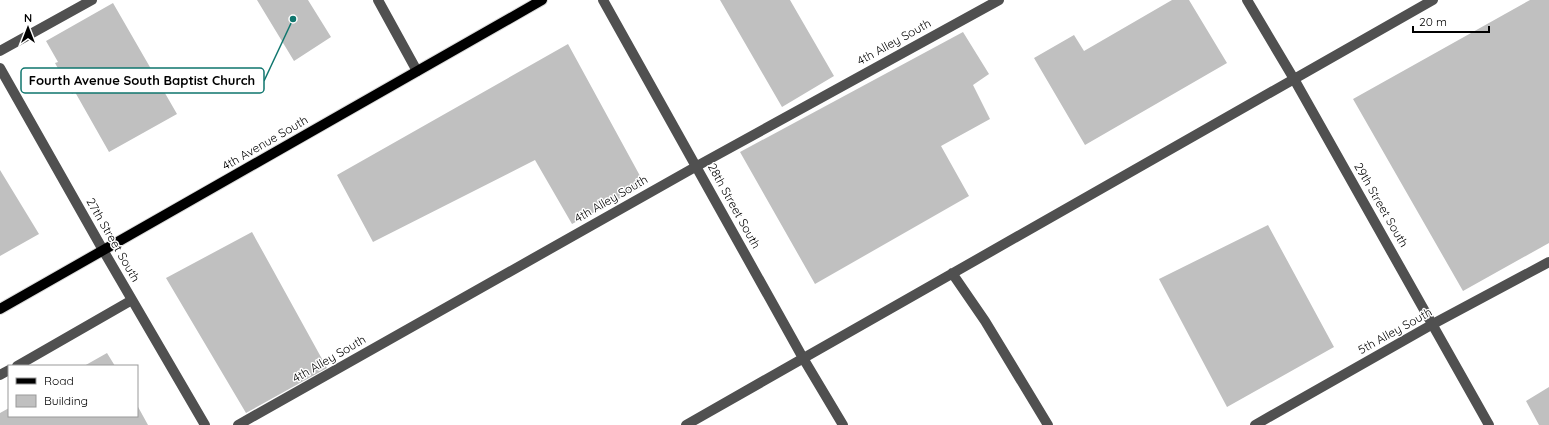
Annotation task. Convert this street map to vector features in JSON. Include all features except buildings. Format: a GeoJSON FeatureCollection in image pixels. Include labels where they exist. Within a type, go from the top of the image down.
{"type":"FeatureCollection","features":[{"type":"Feature","properties":{"kind":"main road","name":"4th Avenue South"},"geometry":{"type":"LineString","coordinates":[[0,309],[542,0]]}},
{"type":"Feature","properties":{"kind":"street"},"geometry":{"type":"LineString","coordinates":[[0,51],[92,0]]}},
{"type":"Feature","properties":{"kind":"street"},"geometry":{"type":"LineString","coordinates":[[378,0],[417,71]]}},
{"type":"Feature","properties":{"kind":"street","name":"28th Street South"},"geometry":{"type":"LineString","coordinates":[[603,0],[803,358],[843,425]]}},
{"type":"Feature","properties":{"kind":"street","name":"4th Alley South"},"geometry":{"type":"LineString","coordinates":[[238,425],[697,166],[999,0]]}},
{"type":"Feature","properties":{"kind":"street","name":"29th Street South"},"geometry":{"type":"LineString","coordinates":[[1247,0],[1294,79],[1489,425]]}},
{"type":"Feature","properties":{"kind":"street"},"geometry":{"type":"LineString","coordinates":[[686,425],[1433,0]]}},
{"type":"Feature","properties":{"kind":"street","name":"27th Street South"},"geometry":{"type":"LineString","coordinates":[[0,68],[102,250],[205,425]]}},
{"type":"Feature","properties":{"kind":"street","name":"5th Alley South"},"geometry":{"type":"LineString","coordinates":[[1255,425],[1433,324],[1549,262]]}},
{"type":"Feature","properties":{"kind":"street"},"geometry":{"type":"LineString","coordinates":[[952,274],[985,321],[1048,425]]}},
{"type":"Feature","properties":{"kind":"street"},"geometry":{"type":"LineString","coordinates":[[19,365],[132,300]]}},
{"type":"Feature","properties":{"kind":"place","name":"Fourth Avenue South Baptist Church"},"geometry":{"type":"Point","coordinates":[293,19]}}]}
